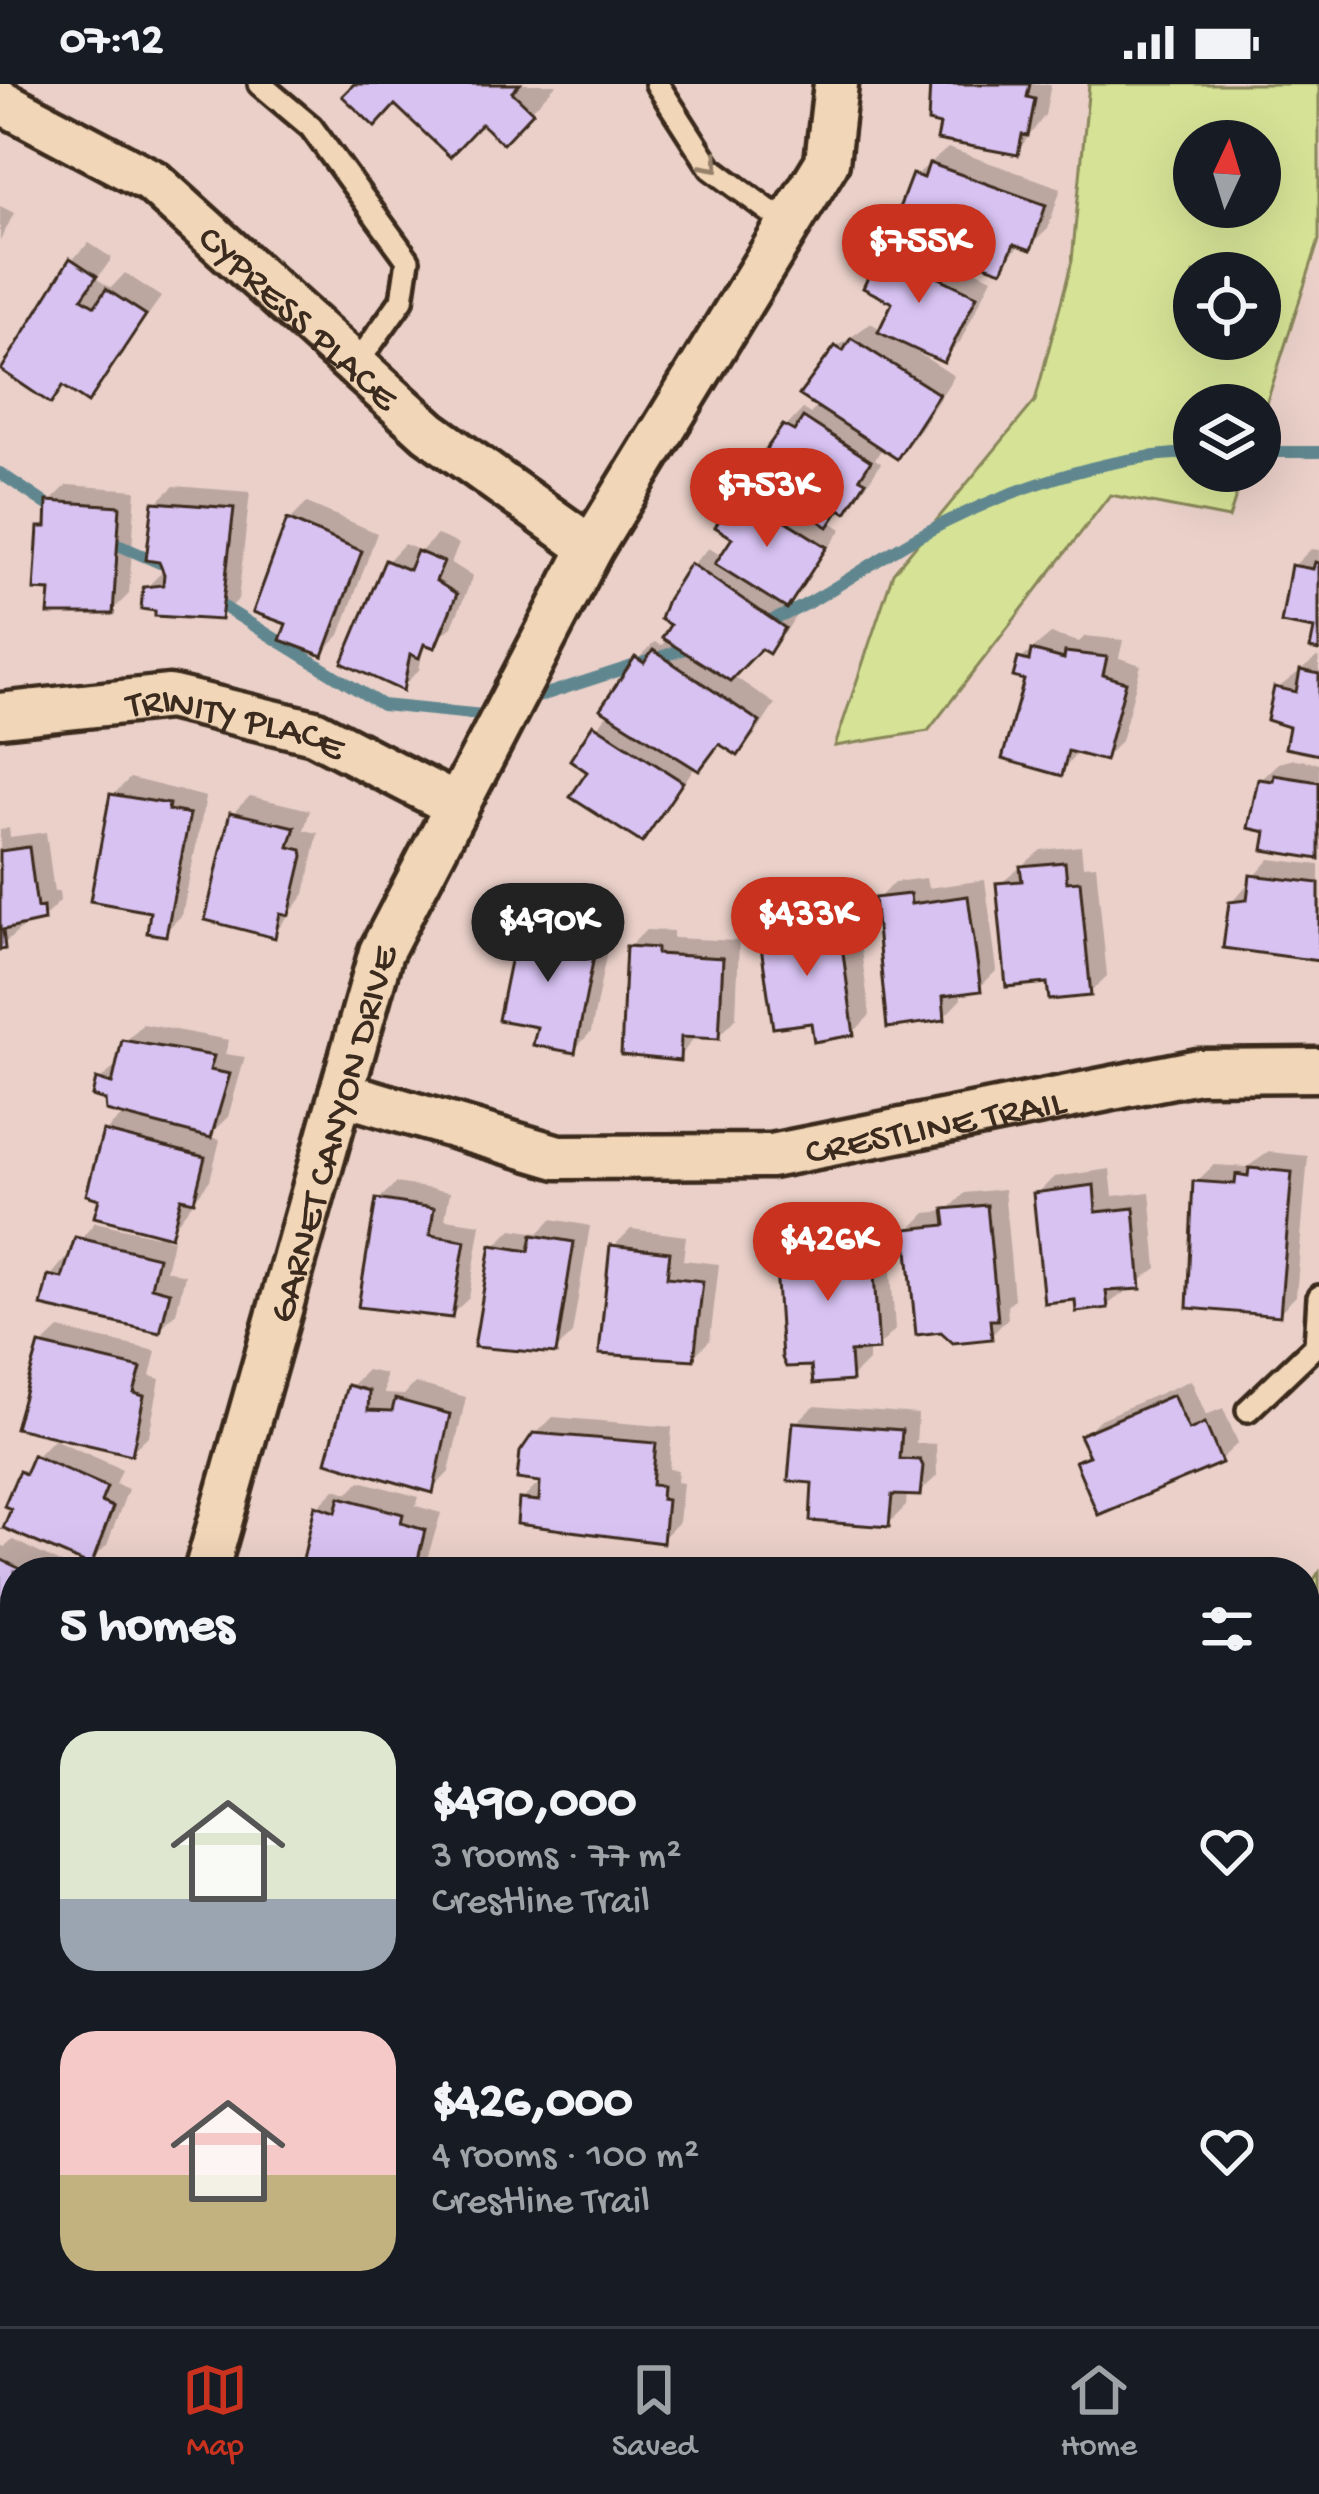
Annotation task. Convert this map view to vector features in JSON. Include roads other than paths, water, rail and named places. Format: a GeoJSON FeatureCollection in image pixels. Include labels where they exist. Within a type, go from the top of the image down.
{"type":"FeatureCollection","features":[{"type":"Feature","properties":{"kind":"street","name":"GARNET CANYON DRIVE"},"geometry":{"type":"LineString","coordinates":[[210,1557],[381,952],[591,548],[827,162],[836,84]]}},
{"type":"Feature","properties":{"kind":"street","name":"CYPRESS PLACE"},"geometry":{"type":"LineString","coordinates":[[0,101],[153,182],[429,432],[591,548]]}},
{"type":"Feature","properties":{"kind":"street","name":"TRINITY PLACE"},"geometry":{"type":"LineString","coordinates":[[0,715],[169,697],[314,732],[457,806]]}},
{"type":"Feature","properties":{"kind":"street","name":"CRESTLINE TRAIL"},"geometry":{"type":"LineString","coordinates":[[341,1093],[558,1157],[771,1156],[1198,1071],[1319,1070]]}},
{"type":"Feature","properties":{"kind":"lane"},"geometry":{"type":"LineString","coordinates":[[260,84],[311,127],[408,260],[402,300],[355,366]]}},
{"type":"Feature","properties":{"kind":"lane"},"geometry":{"type":"LineString","coordinates":[[657,84],[711,168],[788,225]]}},
{"type":"Feature","properties":{"kind":"lane"},"geometry":{"type":"LineString","coordinates":[[1248,1410],[1316,1345],[1319,1297]]}},
{"type":"Feature","properties":{"kind":"waterway"},"geometry":{"type":"LineString","coordinates":[[1281,452],[1319,452]]}},
{"type":"Feature","properties":{"kind":"waterway"},"geometry":{"type":"LineString","coordinates":[[759,625],[821,596],[921,535],[985,504],[1089,468],[1173,454]]}},
{"type":"Feature","properties":{"kind":"waterway"},"geometry":{"type":"LineString","coordinates":[[0,473],[58,512]]}},
{"type":"Feature","properties":{"kind":"waterway"},"geometry":{"type":"LineString","coordinates":[[107,540],[160,563]]}},
{"type":"Feature","properties":{"kind":"waterway"},"geometry":{"type":"LineString","coordinates":[[211,599],[382,705],[483,715],[495,711]]}},
{"type":"Feature","properties":{"kind":"waterway"},"geometry":{"type":"LineString","coordinates":[[525,701],[694,646]]}}]}
